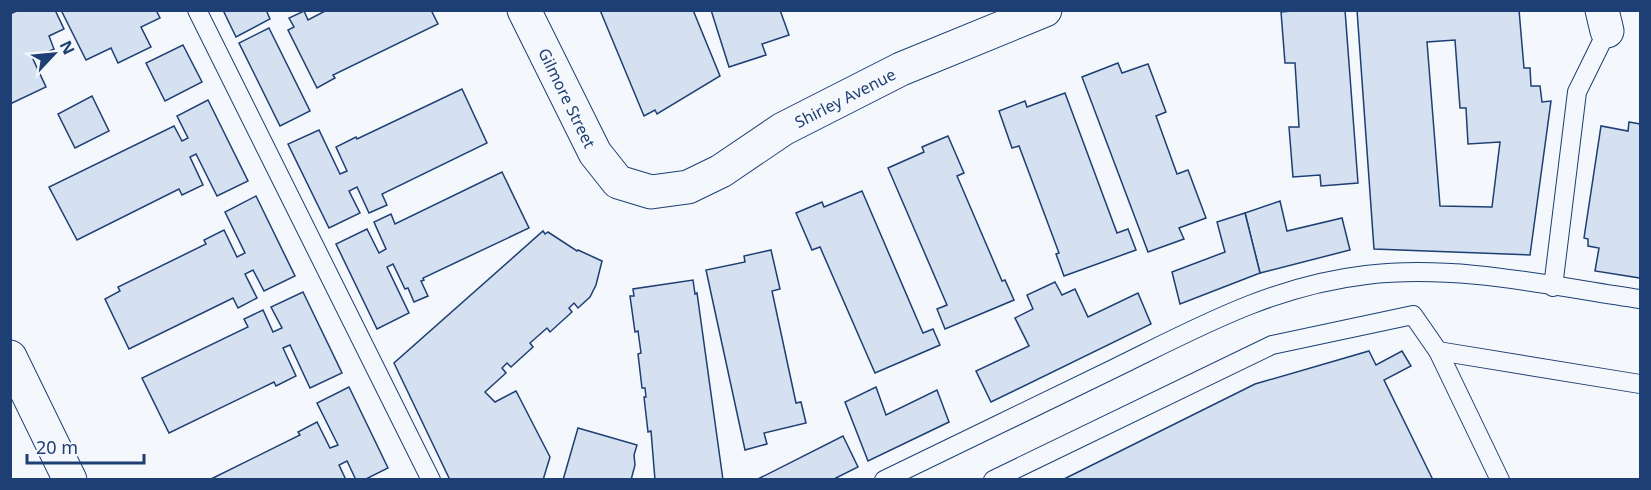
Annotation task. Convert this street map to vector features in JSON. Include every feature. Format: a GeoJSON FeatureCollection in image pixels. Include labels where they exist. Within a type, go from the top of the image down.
{"type":"FeatureCollection","features":[{"type":"Feature","properties":{"kind":"street","name":"Gilmore Street"},"geometry":{"type":"LineString","coordinates":[[524,10],[595,153],[618,182],[651,192]]}},
{"type":"Feature","properties":{"kind":"street","name":"Shirley Avenue"},"geometry":{"type":"LineString","coordinates":[[651,192],[688,187],[721,171],[783,129],[901,69],[1045,10]]}},
{"type":"Feature","properties":{"kind":"street"},"geometry":{"type":"LineString","coordinates":[[10,357],[70,480]]}},
{"type":"Feature","properties":{"kind":"lane"},"geometry":{"type":"LineString","coordinates":[[196,10],[430,480]]}},
{"type":"Feature","properties":{"kind":"lane"},"geometry":{"type":"LineString","coordinates":[[1553,287],[1578,93],[1605,21]]}},
{"type":"Feature","properties":{"kind":"lane"},"geometry":{"type":"LineString","coordinates":[[884,480],[1231,311],[1296,288],[1366,275],[1431,271],[1462,273],[1641,299]]}},
{"type":"Feature","properties":{"kind":"lane"},"geometry":{"type":"LineString","coordinates":[[993,480],[1272,345],[1413,315],[1437,351],[1500,480]]}},
{"type":"Feature","properties":{"kind":"lane"},"geometry":{"type":"LineString","coordinates":[[1437,351],[1641,384]]}},
{"type":"Feature","properties":{"kind":"building"},"geometry":{"type":"Polygon","coordinates":[[[19,10],[55,10],[64,29],[49,36],[54,49],[33,59],[46,87],[10,104],[10,14],[19,10]]]}},
{"type":"Feature","properties":{"kind":"building"},"geometry":{"type":"Polygon","coordinates":[[[61,10],[156,10],[160,18],[141,27],[151,47],[118,63],[111,48],[86,60],[61,10]]]}},
{"type":"Feature","properties":{"kind":"building"},"geometry":{"type":"Polygon","coordinates":[[[223,10],[266,10],[270,19],[236,37],[223,10]]]}},
{"type":"Feature","properties":{"kind":"building"},"geometry":{"type":"Polygon","coordinates":[[[327,10],[431,10],[438,24],[333,75],[335,78],[317,88],[288,30],[294,27],[289,18],[304,11],[308,20],[327,10]]]}},
{"type":"Feature","properties":{"kind":"building"},"geometry":{"type":"Polygon","coordinates":[[[600,10],[693,10],[720,76],[657,114],[655,110],[644,116],[600,10]]]}},
{"type":"Feature","properties":{"kind":"building"},"geometry":{"type":"Polygon","coordinates":[[[711,10],[780,10],[789,35],[762,44],[766,55],[729,67],[711,10]]]}},
{"type":"Feature","properties":{"kind":"building"},"geometry":{"type":"Polygon","coordinates":[[[1345,10],[1358,183],[1321,186],[1320,175],[1293,177],[1289,127],[1299,127],[1295,63],[1285,63],[1281,12],[1345,10]]]}},
{"type":"Feature","properties":{"kind":"building"},"geometry":{"type":"Polygon","coordinates":[[[1357,10],[1519,10],[1524,68],[1530,68],[1531,86],[1540,86],[1542,102],[1551,101],[1530,255],[1374,249],[1357,10]],[[1455,40],[1427,42],[1440,206],[1492,207],[1500,142],[1468,144],[1466,108],[1460,108],[1455,40]]]}},
{"type":"Feature","properties":{"kind":"building"},"geometry":{"type":"Polygon","coordinates":[[[269,28],[310,111],[280,126],[239,43],[269,28]]]}},
{"type":"Feature","properties":{"kind":"building"},"geometry":{"type":"Polygon","coordinates":[[[183,45],[202,82],[165,101],[146,63],[183,45]]]}},
{"type":"Feature","properties":{"kind":"building"},"geometry":{"type":"Polygon","coordinates":[[[1118,63],[1122,73],[1148,64],[1166,112],[1156,116],[1177,174],[1188,170],[1206,218],[1179,228],[1184,239],[1148,252],[1082,77],[1118,63]]]}},
{"type":"Feature","properties":{"kind":"building"},"geometry":{"type":"Polygon","coordinates":[[[462,89],[487,143],[382,194],[387,205],[369,213],[357,187],[349,191],[360,213],[329,228],[288,144],[319,130],[340,174],[347,171],[336,147],[462,89]]]}},
{"type":"Feature","properties":{"kind":"building"},"geometry":{"type":"Polygon","coordinates":[[[1065,93],[1117,233],[1128,229],[1136,250],[1064,276],[1056,254],[1059,253],[1019,146],[1012,148],[999,111],[1025,101],[1027,107],[1065,93]]]}},
{"type":"Feature","properties":{"kind":"building"},"geometry":{"type":"Polygon","coordinates":[[[92,96],[109,131],[75,148],[58,114],[92,96]]]}},
{"type":"Feature","properties":{"kind":"building"},"geometry":{"type":"Polygon","coordinates":[[[208,100],[248,181],[217,196],[196,154],[190,157],[203,185],[182,195],[179,189],[77,240],[49,187],[174,126],[182,141],[188,138],[177,116],[208,100]]]}},
{"type":"Feature","properties":{"kind":"building"},"geometry":{"type":"Polygon","coordinates":[[[1629,122],[1640,124],[1640,278],[1595,271],[1599,248],[1588,246],[1588,239],[1584,238],[1601,126],[1628,131],[1629,122]]]}},
{"type":"Feature","properties":{"kind":"building"},"geometry":{"type":"Polygon","coordinates":[[[948,136],[964,173],[957,176],[1002,281],[1005,280],[1014,300],[945,329],[937,309],[947,305],[888,168],[924,152],[922,147],[948,136]]]}},
{"type":"Feature","properties":{"kind":"building"},"geometry":{"type":"Polygon","coordinates":[[[502,172],[529,228],[423,278],[424,280],[421,281],[428,296],[414,302],[393,264],[387,267],[409,313],[377,329],[336,244],[367,229],[379,253],[386,249],[374,222],[391,214],[395,224],[502,172]]]}},
{"type":"Feature","properties":{"kind":"building"},"geometry":{"type":"Polygon","coordinates":[[[862,191],[923,333],[933,329],[940,345],[875,373],[820,247],[812,250],[796,213],[822,202],[824,207],[862,191]]]}},
{"type":"Feature","properties":{"kind":"building"},"geometry":{"type":"Polygon","coordinates":[[[256,196],[295,276],[264,291],[253,270],[245,274],[257,298],[238,308],[233,298],[129,349],[105,299],[120,291],[118,287],[206,244],[204,240],[224,230],[237,257],[245,253],[225,212],[256,196]]]}},
{"type":"Feature","properties":{"kind":"building"},"geometry":{"type":"Polygon","coordinates":[[[1280,201],[1287,231],[1342,218],[1350,250],[1260,273],[1245,213],[1280,201]]]}},
{"type":"Feature","properties":{"kind":"building"},"geometry":{"type":"Polygon","coordinates":[[[1245,213],[1260,273],[1180,304],[1172,272],[1225,252],[1217,222],[1245,213]]]}},
{"type":"Feature","properties":{"kind":"building"},"geometry":{"type":"Polygon","coordinates":[[[543,231],[577,251],[602,261],[596,285],[590,297],[578,308],[574,303],[569,308],[572,312],[550,332],[547,328],[530,343],[533,347],[511,367],[507,363],[502,368],[506,373],[485,392],[495,402],[516,391],[550,457],[543,480],[450,480],[394,363],[543,231]]]}},
{"type":"Feature","properties":{"kind":"building"},"geometry":{"type":"Polygon","coordinates":[[[771,250],[780,289],[772,291],[796,403],[801,402],[806,423],[764,433],[767,444],[745,450],[706,270],[745,262],[744,256],[771,250]]]}},
{"type":"Feature","properties":{"kind":"building"},"geometry":{"type":"Polygon","coordinates":[[[693,280],[695,294],[697,293],[723,480],[655,480],[651,431],[648,432],[645,388],[642,388],[638,354],[641,353],[638,331],[635,332],[630,296],[634,296],[633,289],[693,280]]]}},
{"type":"Feature","properties":{"kind":"building"},"geometry":{"type":"Polygon","coordinates":[[[1055,282],[1062,295],[1075,289],[1088,317],[1138,293],[1151,324],[991,402],[976,371],[1029,346],[1015,318],[1033,309],[1027,295],[1055,282]]]}},
{"type":"Feature","properties":{"kind":"building"},"geometry":{"type":"Polygon","coordinates":[[[303,292],[342,373],[310,388],[290,345],[283,348],[296,376],[276,386],[274,382],[169,433],[142,378],[248,327],[244,319],[263,310],[273,332],[282,328],[271,307],[303,292]]]}},
{"type":"Feature","properties":{"kind":"building"},"geometry":{"type":"Polygon","coordinates":[[[1369,351],[1376,365],[1402,351],[1411,366],[1384,380],[1433,480],[1062,480],[1255,384],[1369,351]]]}},
{"type":"Feature","properties":{"kind":"building"},"geometry":{"type":"Polygon","coordinates":[[[349,387],[388,468],[364,480],[356,480],[347,461],[339,465],[346,480],[209,480],[300,435],[298,432],[317,422],[330,448],[338,445],[317,403],[349,387]]]}},
{"type":"Feature","properties":{"kind":"building"},"geometry":{"type":"Polygon","coordinates":[[[876,387],[886,415],[937,390],[949,422],[868,461],[845,402],[876,387]]]}},
{"type":"Feature","properties":{"kind":"building"},"geometry":{"type":"Polygon","coordinates":[[[578,428],[637,445],[631,480],[563,480],[578,428]]]}},
{"type":"Feature","properties":{"kind":"building"},"geometry":{"type":"Polygon","coordinates":[[[843,436],[858,467],[832,480],[756,480],[843,436]]]}}]}
